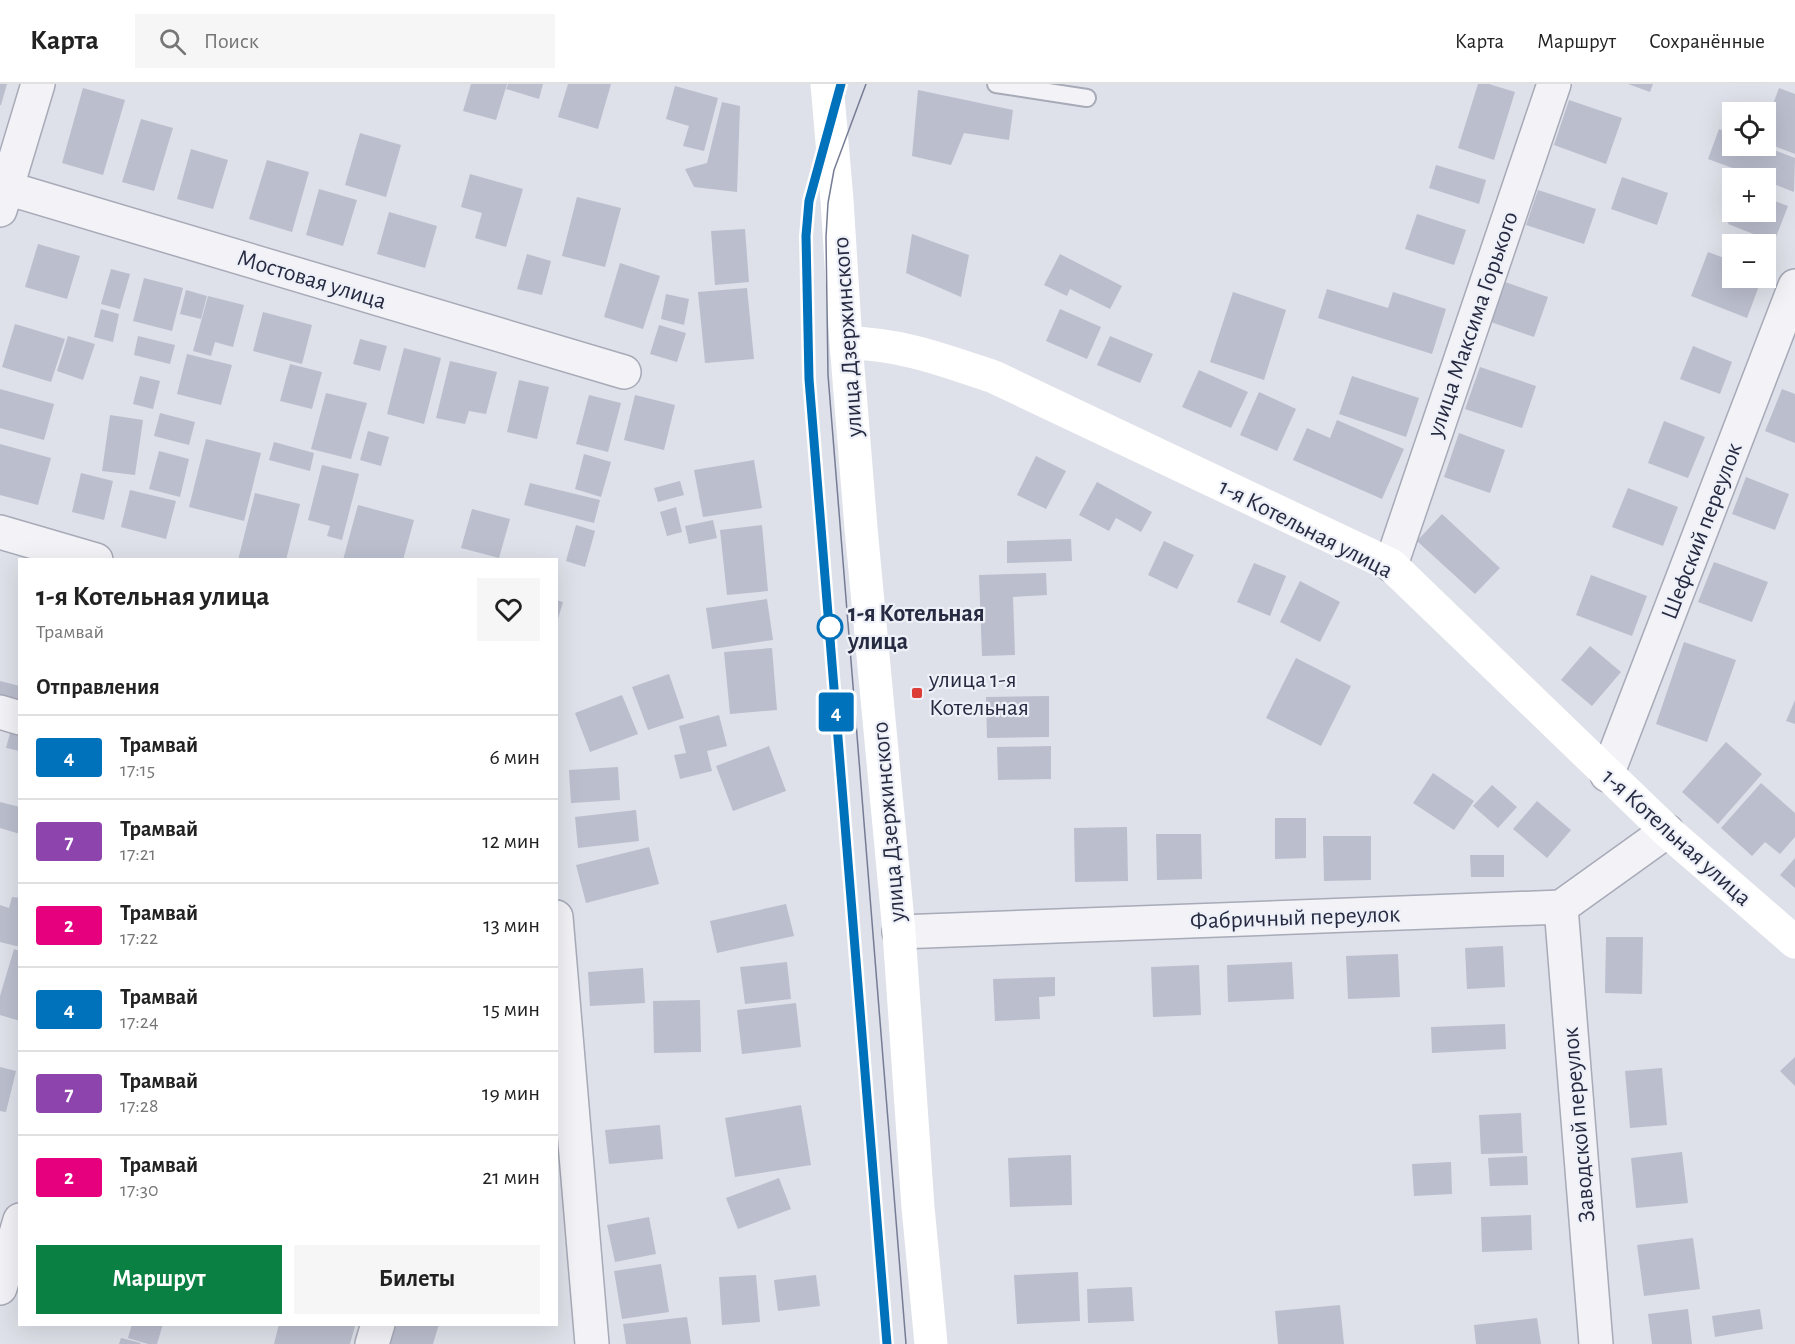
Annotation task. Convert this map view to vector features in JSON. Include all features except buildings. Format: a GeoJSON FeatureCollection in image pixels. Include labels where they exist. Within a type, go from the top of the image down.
{"type":"FeatureCollection","features":[{"type":"Feature","properties":{"kind":"main road","name":"улица Дзержинского"},"geometry":{"type":"LineString","coordinates":[[827,84],[861,528],[899,932],[918,1207],[931,1344]]}},
{"type":"Feature","properties":{"kind":"main road","name":"1-я Котельная улица"},"geometry":{"type":"LineString","coordinates":[[846,343],[871,343],[902,348],[994,377],[1391,565],[1667,831],[1795,942]]}},
{"type":"Feature","properties":{"kind":"street"},"geometry":{"type":"LineString","coordinates":[[2,195],[38,84]]}},
{"type":"Feature","properties":{"kind":"street","name":"улица Максима Горького"},"geometry":{"type":"LineString","coordinates":[[1391,565],[1554,84]]}},
{"type":"Feature","properties":{"kind":"street","name":"Мостовая улица"},"geometry":{"type":"LineString","coordinates":[[2,195],[624,372]]}},
{"type":"Feature","properties":{"kind":"street","name":"Шефский переулок"},"geometry":{"type":"LineString","coordinates":[[1607,775],[1795,286]]}},
{"type":"Feature","properties":{"kind":"street"},"geometry":{"type":"LineString","coordinates":[[0,532],[89,558]]}},
{"type":"Feature","properties":{"kind":"street"},"geometry":{"type":"LineString","coordinates":[[0,712],[18,717]]}},
{"type":"Feature","properties":{"kind":"street"},"geometry":{"type":"LineString","coordinates":[[1561,907],[1667,831]]}},
{"type":"Feature","properties":{"kind":"street","name":"Фабричный переулок"},"geometry":{"type":"LineString","coordinates":[[899,932],[1561,907]]}},
{"type":"Feature","properties":{"kind":"street","name":"Заводской переулок"},"geometry":{"type":"LineString","coordinates":[[1561,907],[1596,1344]]}},
{"type":"Feature","properties":{"kind":"street"},"geometry":{"type":"LineString","coordinates":[[558,947],[592,1344]]}},
{"type":"Feature","properties":{"kind":"street"},"geometry":{"type":"LineString","coordinates":[[0,1288],[18,1227]]}},
{"type":"Feature","properties":{"kind":"street"},"geometry":{"type":"LineString","coordinates":[[372,1344],[377,1326]]}},
{"type":"Feature","properties":{"kind":"lane"},"geometry":{"type":"LineString","coordinates":[[996,84],[1087,98]]}},
{"type":"Feature","properties":{"kind":"tram line"},"geometry":{"type":"LineString","coordinates":[[841,84],[809,201],[806,236],[809,379],[887,1344]]}},
{"type":"Feature","properties":{"kind":"tram line","name":"4"},"geometry":{"type":"LineString","coordinates":[[841,84],[809,201],[806,236],[809,379],[887,1344]]}},
{"type":"Feature","properties":{"kind":"tram line"},"geometry":{"type":"LineString","coordinates":[[866,84],[834,170],[828,203],[826,237],[828,375],[906,1344]]}},
{"type":"Feature","properties":{"kind":"place","name":"1-я Котельная улица"},"geometry":{"type":"Point","coordinates":[830,627]}},
{"type":"Feature","properties":{"kind":"place","name":"улица 1-я Котельная"},"geometry":{"type":"Point","coordinates":[917,693]}}]}
